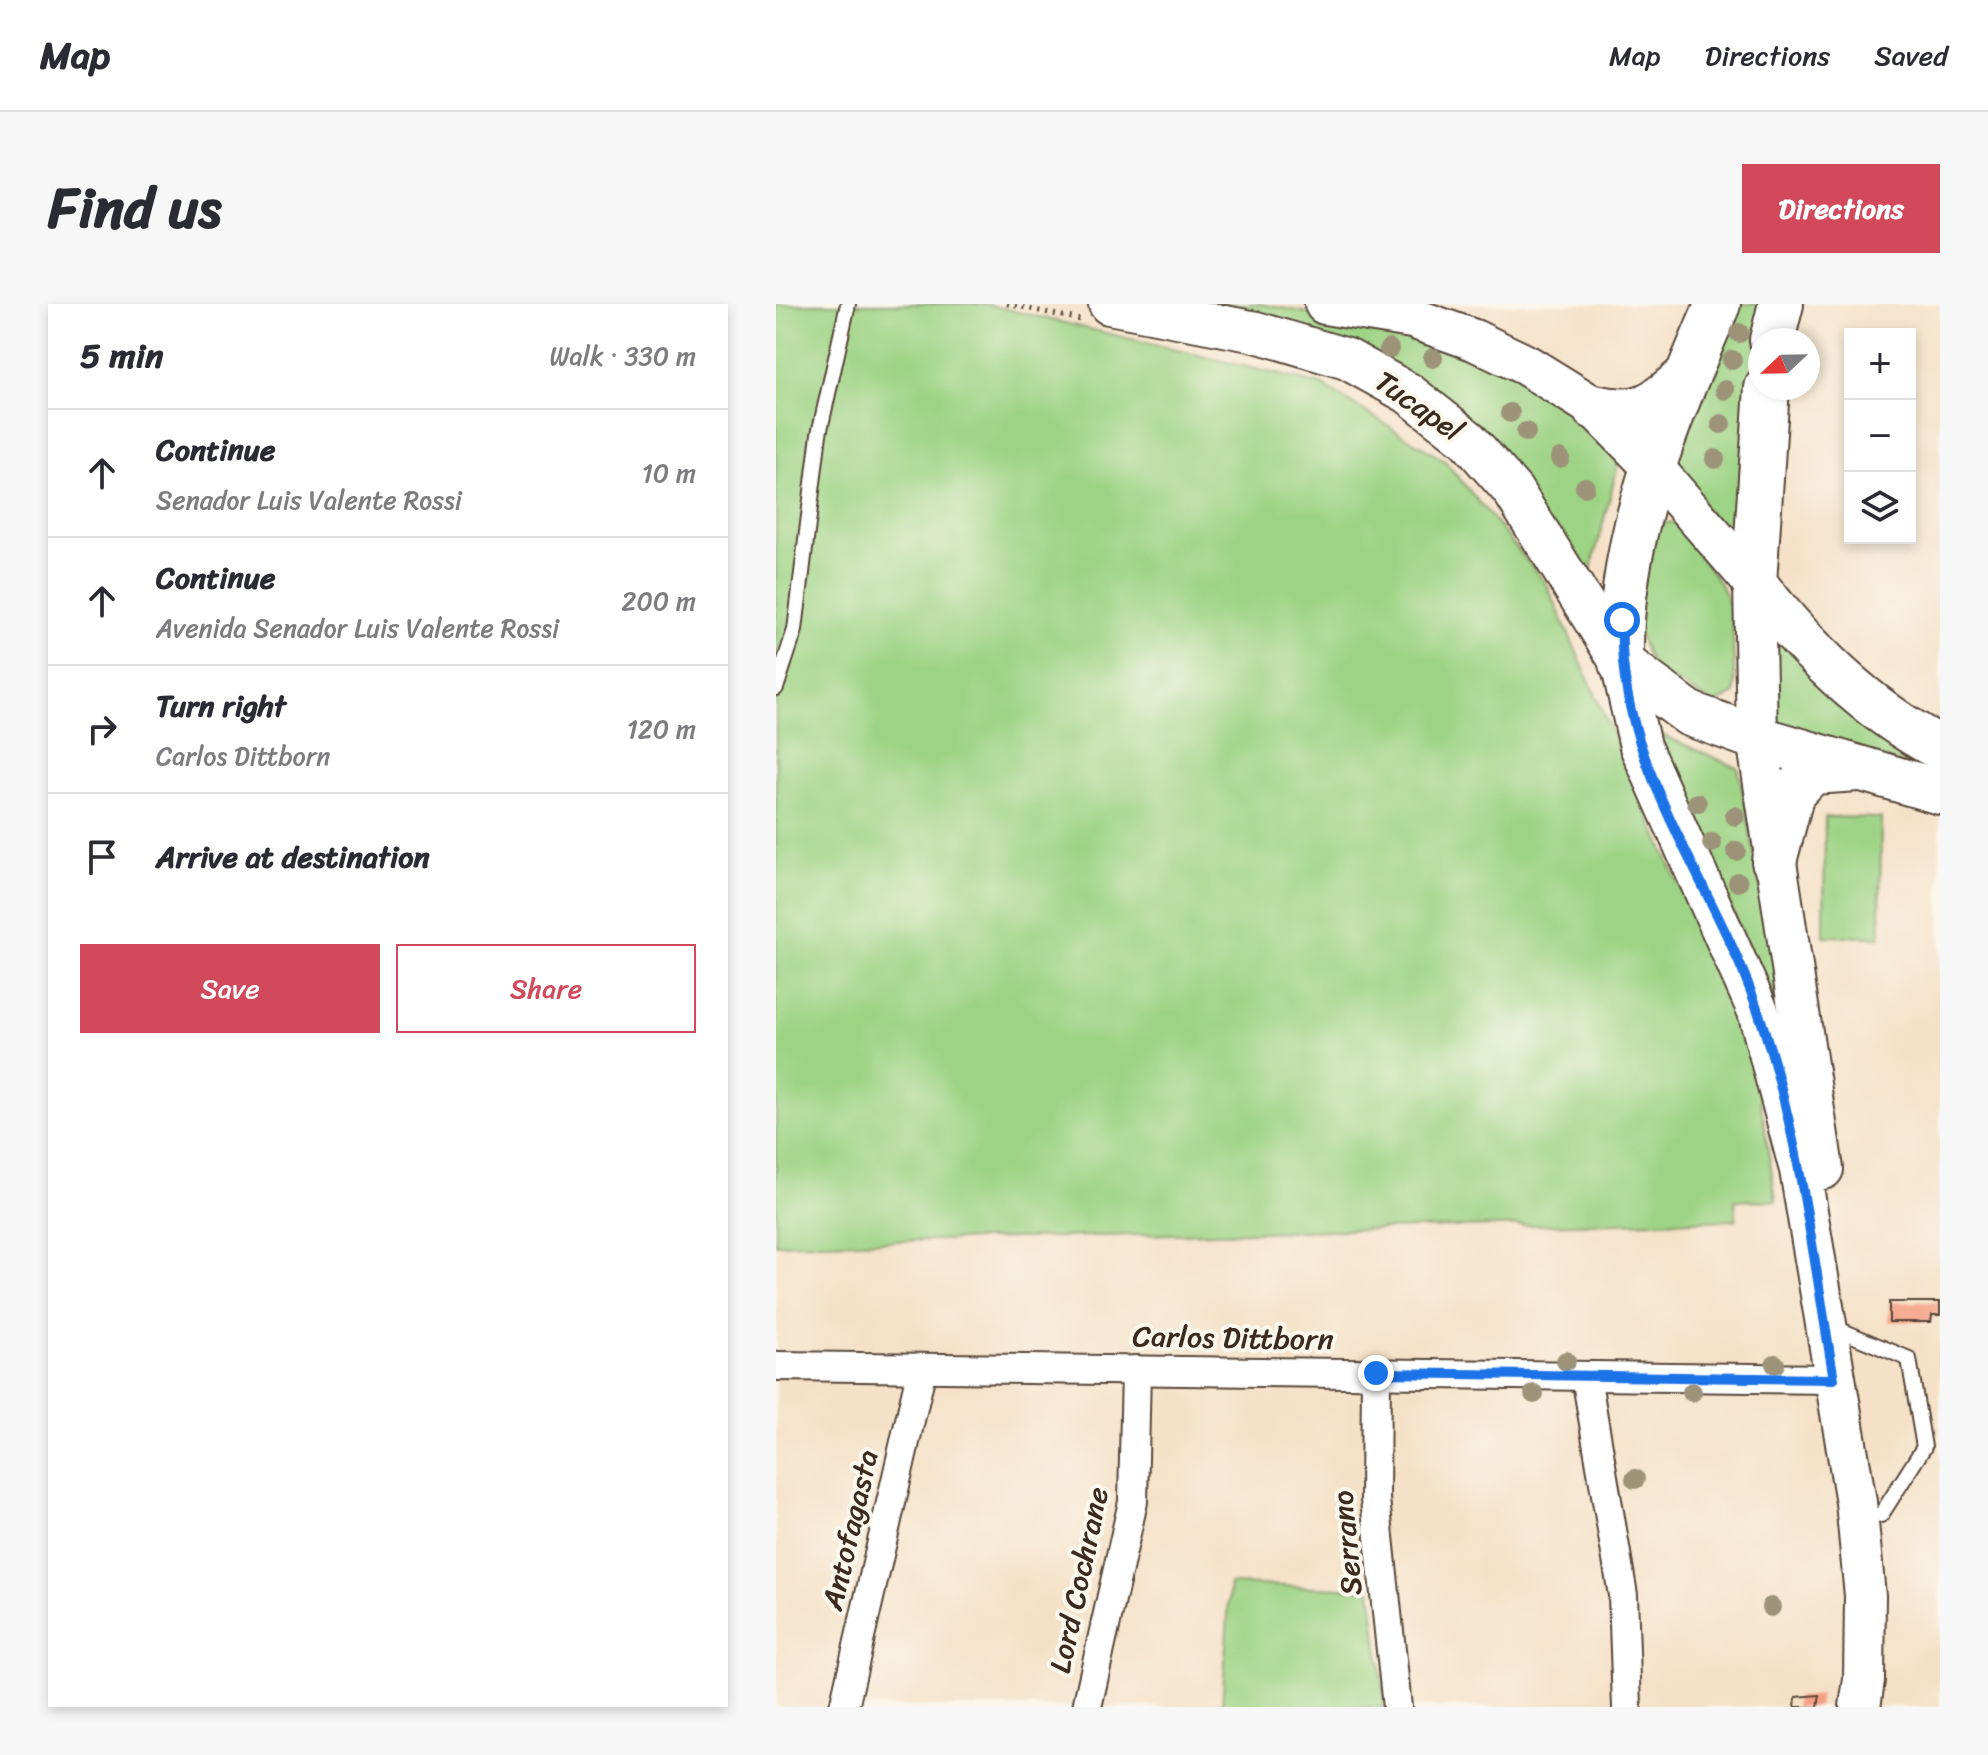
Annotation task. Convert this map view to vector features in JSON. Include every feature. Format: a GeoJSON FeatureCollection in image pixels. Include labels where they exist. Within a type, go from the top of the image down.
{"type":"FeatureCollection","features":[{"type":"Feature","properties":{"kind":"main road"},"geometry":{"type":"LineString","coordinates":[[1325,304],[1414,311],[1526,365],[1594,407],[1651,465],[1828,668],[1873,705],[1940,748]]}},
{"type":"Feature","properties":{"kind":"main road"},"geometry":{"type":"LineString","coordinates":[[1718,304],[1651,465],[1637,517],[1625,594],[1621,663],[1690,714],[1757,738],[1940,792]]}},
{"type":"Feature","properties":{"kind":"main road"},"geometry":{"type":"LineString","coordinates":[[1775,328],[1781,304]]}},
{"type":"Feature","properties":{"kind":"main road","name":"Tucapel"},"geometry":{"type":"LineString","coordinates":[[1097,312],[1272,337],[1347,359],[1408,393],[1467,439],[1513,491],[1621,663],[1640,746],[1758,1011],[1800,1170],[1856,1502],[1865,1596],[1864,1680],[1860,1707]]}},
{"type":"Feature","properties":{"kind":"main road"},"geometry":{"type":"LineString","coordinates":[[1594,407],[1624,413],[1645,407],[1687,376]]}},
{"type":"Feature","properties":{"kind":"main road"},"geometry":{"type":"LineString","coordinates":[[1766,400],[1754,583],[1757,738],[1806,1051],[1845,1332],[1881,1515],[1890,1588],[1887,1707]]}},
{"type":"Feature","properties":{"kind":"main road"},"geometry":{"type":"LineString","coordinates":[[1774,861],[1792,793],[1812,772],[1865,768]]}},
{"type":"Feature","properties":{"kind":"street","name":"Carlos Dittborn"},"geometry":{"type":"LineString","coordinates":[[776,1366],[1834,1379]]}},
{"type":"Feature","properties":{"kind":"street","name":"Antofagasta"},"geometry":{"type":"LineString","coordinates":[[844,1707],[922,1368]]}},
{"type":"Feature","properties":{"kind":"street","name":"Lord Cochrane"},"geometry":{"type":"LineString","coordinates":[[1087,1707],[1133,1502],[1136,1370]]}},
{"type":"Feature","properties":{"kind":"street","name":"Serrano"},"geometry":{"type":"LineString","coordinates":[[1376,1373],[1375,1499],[1397,1707]]}},
{"type":"Feature","properties":{"kind":"street"},"geometry":{"type":"LineString","coordinates":[[1586,1376],[1623,1595],[1627,1707]]}},
{"type":"Feature","properties":{"kind":"lane"},"geometry":{"type":"LineString","coordinates":[[776,688],[795,630],[819,434],[848,304]]}},
{"type":"Feature","properties":{"kind":"lane"},"geometry":{"type":"LineString","coordinates":[[1845,1332],[1909,1359],[1924,1447],[1881,1515]]}},
{"type":"Feature","properties":{"kind":"path"},"geometry":{"type":"LineString","coordinates":[[1007,304],[1097,312]]}},
{"type":"Feature","properties":{"kind":"green space"},"geometry":{"type":"Polygon","coordinates":[[[776,304],[986,304],[1322,385],[1445,461],[1547,585],[1753,1053],[1776,1201],[1735,1200],[1736,1220],[776,1244],[776,304]]]}},
{"type":"Feature","properties":{"kind":"green space"},"geometry":{"type":"Polygon","coordinates":[[[1167,304],[1260,304],[1363,323],[1506,369],[1590,424],[1619,461],[1586,589],[1451,405],[1167,304]]]}},
{"type":"Feature","properties":{"kind":"green space"},"geometry":{"type":"Polygon","coordinates":[[[1729,304],[1761,304],[1758,328],[1748,328],[1750,400],[1734,540],[1670,472],[1729,304]]]}},
{"type":"Feature","properties":{"kind":"green space"},"geometry":{"type":"Polygon","coordinates":[[[1658,522],[1675,523],[1720,584],[1732,610],[1735,694],[1715,704],[1652,667],[1634,623],[1658,522]]]}},
{"type":"Feature","properties":{"kind":"green space"},"geometry":{"type":"Polygon","coordinates":[[[1771,631],[1940,775],[1771,725],[1771,631]]]}},
{"type":"Feature","properties":{"kind":"green space"},"geometry":{"type":"Polygon","coordinates":[[[1653,731],[1738,768],[1788,1036],[1653,731]]]}},
{"type":"Feature","properties":{"kind":"green space"},"geometry":{"type":"Polygon","coordinates":[[[1825,817],[1881,818],[1880,937],[1824,936],[1825,817]]]}},
{"type":"Feature","properties":{"kind":"green space"},"geometry":{"type":"Polygon","coordinates":[[[1230,1584],[1371,1589],[1385,1707],[1222,1707],[1230,1584]]]}},
{"type":"Feature","properties":{"kind":"building"},"geometry":{"type":"Polygon","coordinates":[[[1889,1302],[1940,1302],[1940,1315],[1932,1315],[1931,1322],[1889,1322],[1889,1302]]]}},
{"type":"Feature","properties":{"kind":"building"},"geometry":{"type":"Polygon","coordinates":[[[1820,1695],[1818,1707],[1795,1707],[1796,1697],[1820,1695]]]}},
{"type":"Feature","properties":{"kind":"route"},"geometry":{"type":"LineString","coordinates":[[1376,1373],[1834,1379],[1800,1170],[1758,1011],[1730,941],[1672,824],[1640,746],[1621,663],[1622,620]]}}]}
